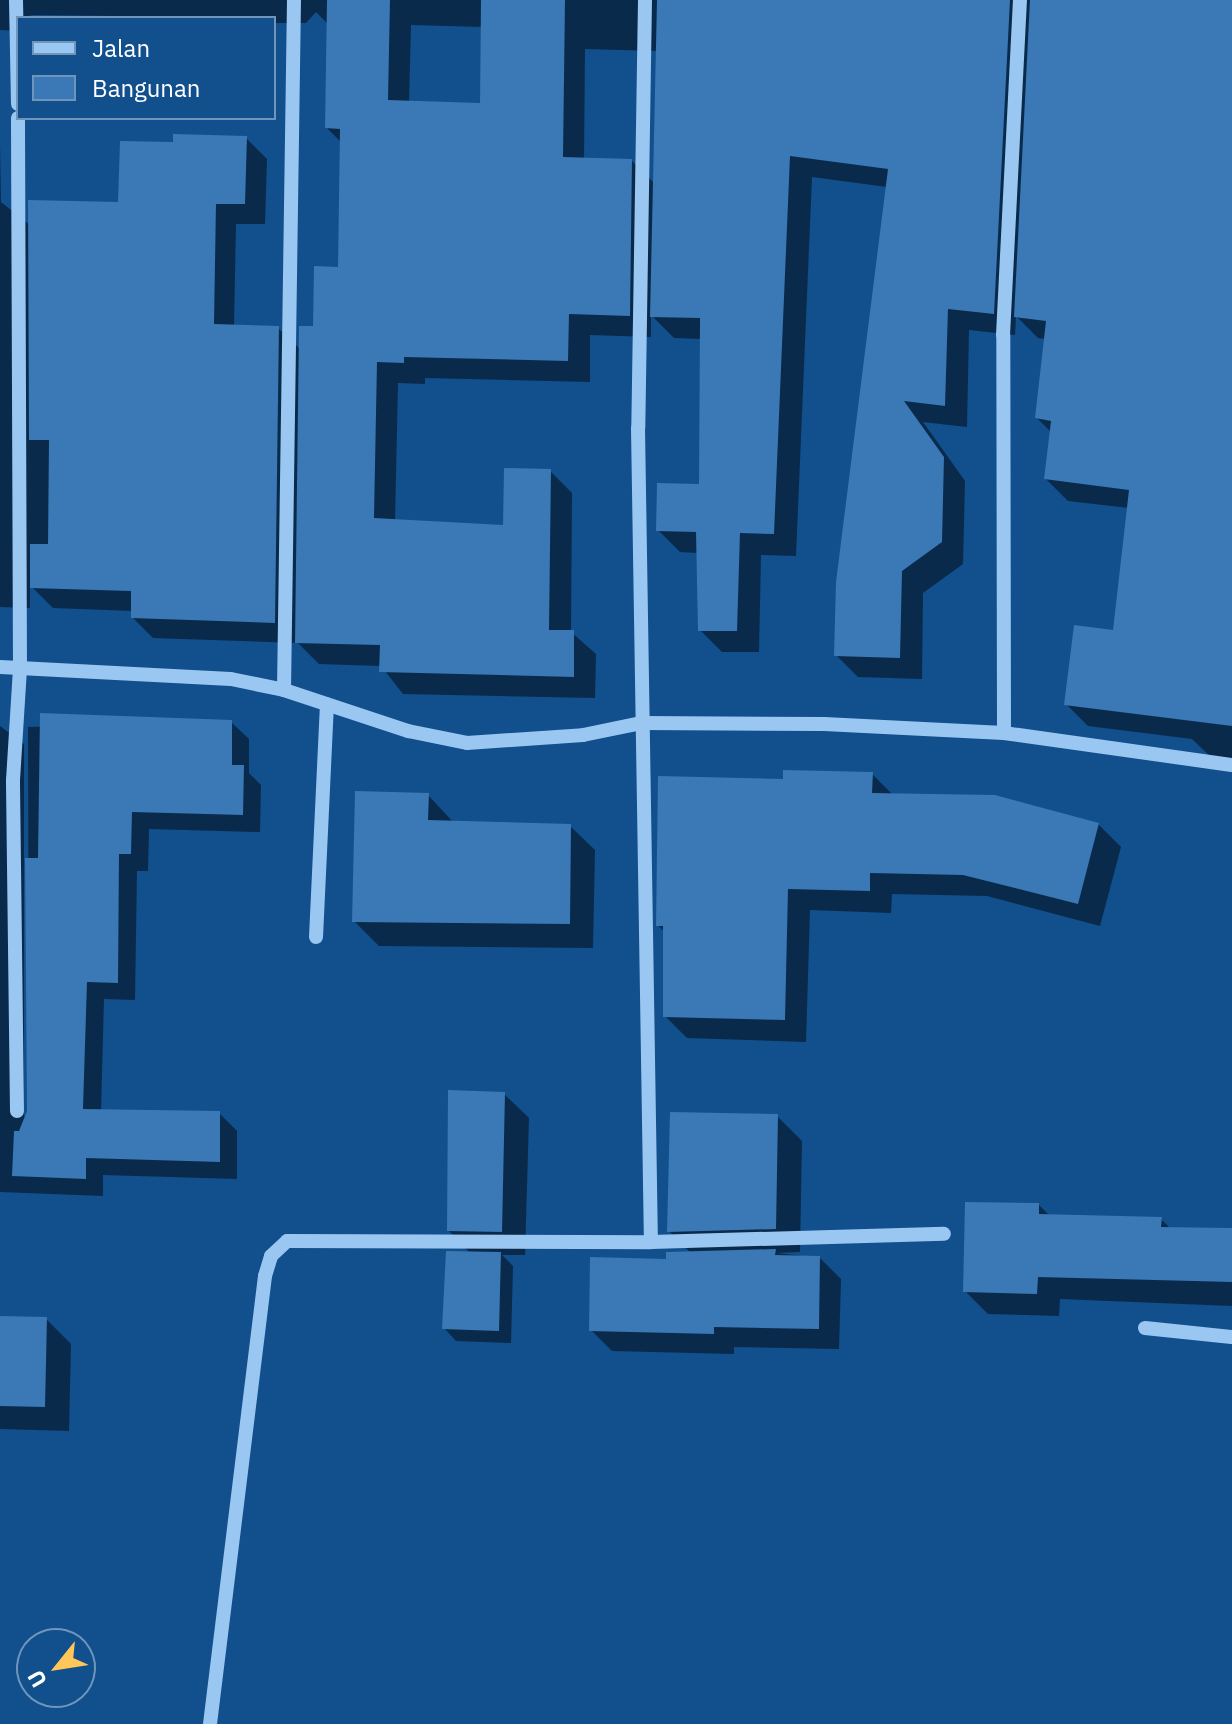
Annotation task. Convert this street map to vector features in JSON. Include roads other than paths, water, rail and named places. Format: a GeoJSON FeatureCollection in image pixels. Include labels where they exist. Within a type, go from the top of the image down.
{"type":"FeatureCollection","features":[{"type":"Feature","properties":{"kind":"street"},"geometry":{"type":"LineString","coordinates":[[284,690],[294,0]]}},
{"type":"Feature","properties":{"kind":"street"},"geometry":{"type":"LineString","coordinates":[[645,0],[638,428],[651,1242]]}},
{"type":"Feature","properties":{"kind":"street"},"geometry":{"type":"LineString","coordinates":[[1004,733],[1003,335],[1020,0]]}},
{"type":"Feature","properties":{"kind":"street"},"geometry":{"type":"LineString","coordinates":[[17,1111],[13,780],[20,668],[18,120]]}},
{"type":"Feature","properties":{"kind":"street"},"geometry":{"type":"LineString","coordinates":[[0,667],[231,679],[284,690],[408,731],[467,743],[583,735],[641,723],[824,724],[1004,733],[1232,765]]}},
{"type":"Feature","properties":{"kind":"street"},"geometry":{"type":"LineString","coordinates":[[316,937],[327,704]]}},
{"type":"Feature","properties":{"kind":"street"},"geometry":{"type":"LineString","coordinates":[[210,1724],[271,1256],[287,1241],[651,1242],[944,1234]]}},
{"type":"Feature","properties":{"kind":"street"},"geometry":{"type":"LineString","coordinates":[[1145,1328],[1232,1337]]}}]}
